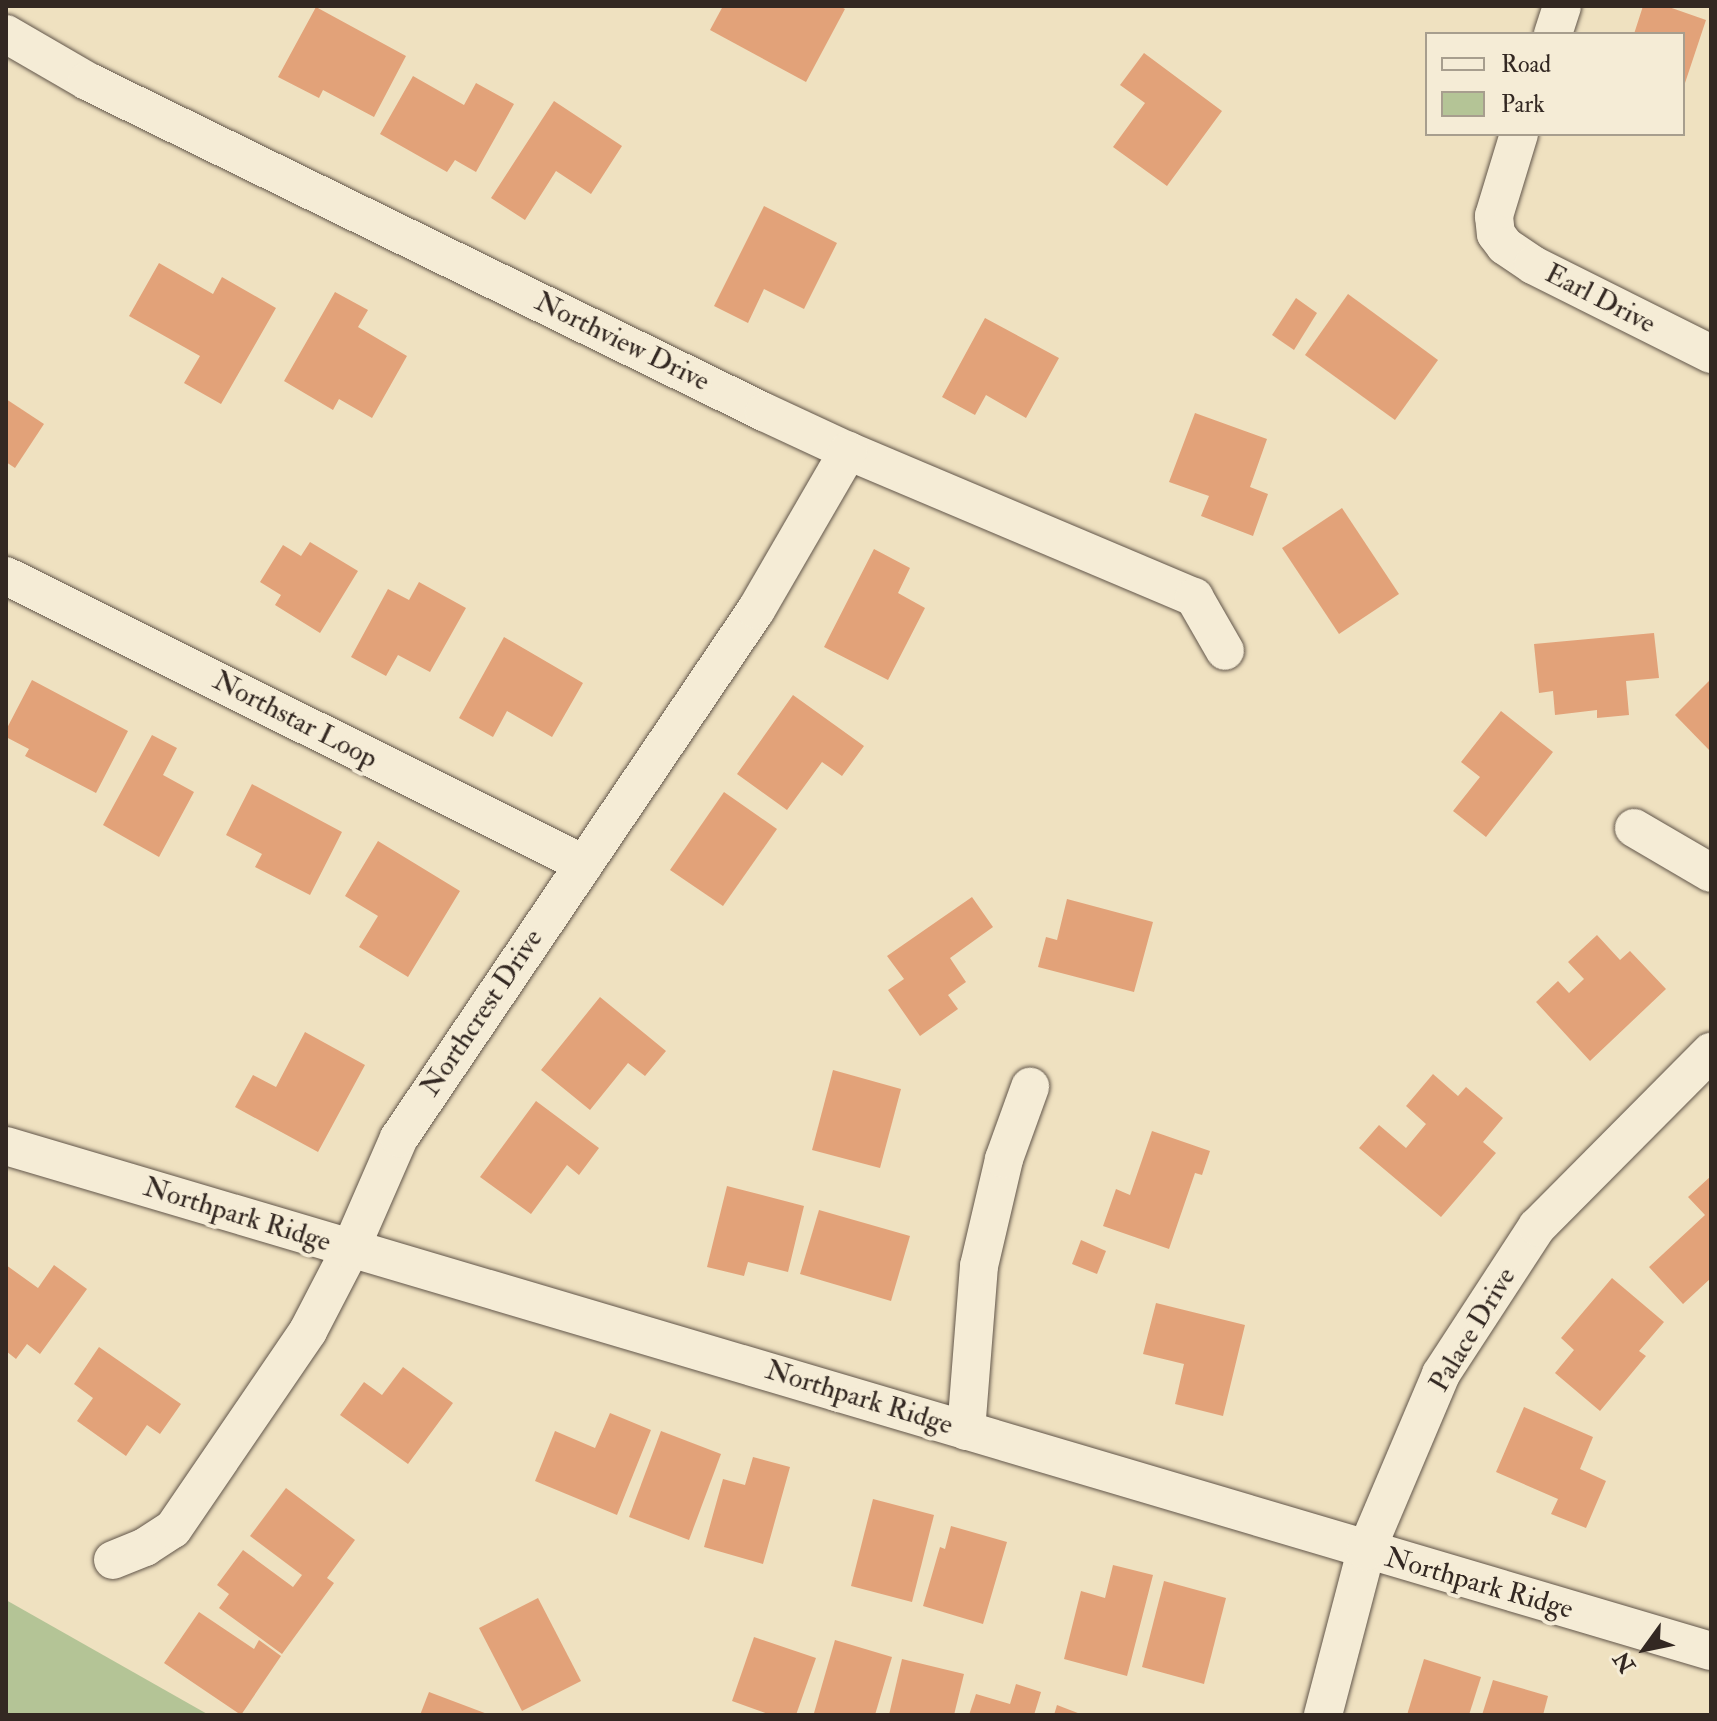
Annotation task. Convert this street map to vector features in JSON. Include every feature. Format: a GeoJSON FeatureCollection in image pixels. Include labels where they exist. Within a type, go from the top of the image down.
{"type":"FeatureCollection","features":[{"type":"Feature","properties":{"kind":"street"},"geometry":{"type":"LineString","coordinates":[[1554,32],[1562,6]]}},
{"type":"Feature","properties":{"kind":"street","name":"Northview Drive"},"geometry":{"type":"LineString","coordinates":[[6,34],[87,81],[848,451],[1194,597],[1225,651]]}},
{"type":"Feature","properties":{"kind":"street","name":"Earl Drive"},"geometry":{"type":"LineString","coordinates":[[1518,136],[1497,201],[1496,234],[1505,246],[1533,265],[1711,354]]}},
{"type":"Feature","properties":{"kind":"street","name":"Northcrest Drive"},"geometry":{"type":"LineString","coordinates":[[113,1560],[173,1529],[308,1331],[350,1250],[399,1138],[756,610],[848,451]]}},
{"type":"Feature","properties":{"kind":"street","name":"Northstar Loop"},"geometry":{"type":"LineString","coordinates":[[6,576],[584,864]]}},
{"type":"Feature","properties":{"kind":"street"},"geometry":{"type":"LineString","coordinates":[[1634,828],[1711,873]]}},
{"type":"Feature","properties":{"kind":"street","name":"Palace Drive"},"geometry":{"type":"LineString","coordinates":[[1323,1715],[1366,1551],[1441,1374],[1537,1227],[1711,1052]]}},
{"type":"Feature","properties":{"kind":"street"},"geometry":{"type":"LineString","coordinates":[[966,1431],[979,1266],[1004,1159],[1030,1087]]}},
{"type":"Feature","properties":{"kind":"street","name":"Northpark Ridge"},"geometry":{"type":"LineString","coordinates":[[6,1146],[1711,1651]]}},
{"type":"Feature","properties":{"kind":"green space"},"geometry":{"type":"Polygon","coordinates":[[[6,1600],[209,1715],[6,1715],[6,1600]]]}},
{"type":"Feature","properties":{"kind":"building"},"geometry":{"type":"Polygon","coordinates":[[[723,6],[839,6],[845,9],[806,82],[710,30],[723,6]]]}},
{"type":"Feature","properties":{"kind":"building"},"geometry":{"type":"Polygon","coordinates":[[[1643,6],[1666,6],[1706,20],[1685,83],[1685,32],[1635,32],[1643,6]]]}},
{"type":"Feature","properties":{"kind":"building"},"geometry":{"type":"Polygon","coordinates":[[[316,7],[406,56],[374,117],[323,90],[319,98],[278,77],[316,7]]]}},
{"type":"Feature","properties":{"kind":"building"},"geometry":{"type":"Polygon","coordinates":[[[1144,53],[1222,111],[1167,186],[1113,147],[1145,103],[1120,85],[1144,53]]]}},
{"type":"Feature","properties":{"kind":"building"},"geometry":{"type":"Polygon","coordinates":[[[413,76],[464,105],[476,83],[514,104],[476,172],[455,160],[447,172],[380,134],[413,76]]]}},
{"type":"Feature","properties":{"kind":"building"},"geometry":{"type":"Polygon","coordinates":[[[554,101],[622,146],[591,194],[556,171],[525,220],[491,198],[554,101]]]}},
{"type":"Feature","properties":{"kind":"building"},"geometry":{"type":"Polygon","coordinates":[[[764,206],[837,243],[804,309],[764,289],[748,323],[714,306],[764,206]]]}},
{"type":"Feature","properties":{"kind":"building"},"geometry":{"type":"Polygon","coordinates":[[[159,263],[213,294],[222,277],[276,308],[221,404],[184,383],[200,356],[129,316],[159,263]]]}},
{"type":"Feature","properties":{"kind":"building"},"geometry":{"type":"Polygon","coordinates":[[[335,292],[368,310],[358,327],[407,356],[372,418],[339,399],[333,410],[284,381],[335,292]]]}},
{"type":"Feature","properties":{"kind":"building"},"geometry":{"type":"Polygon","coordinates":[[[1348,294],[1438,360],[1395,420],[1305,355],[1348,294]]]}},
{"type":"Feature","properties":{"kind":"building"},"geometry":{"type":"Polygon","coordinates":[[[1296,298],[1317,313],[1294,350],[1272,335],[1296,298]]]}},
{"type":"Feature","properties":{"kind":"building"},"geometry":{"type":"Polygon","coordinates":[[[985,318],[1059,358],[1026,418],[986,395],[975,415],[942,397],[985,318]]]}},
{"type":"Feature","properties":{"kind":"building"},"geometry":{"type":"Polygon","coordinates":[[[6,399],[44,424],[15,468],[6,462],[6,399]]]}},
{"type":"Feature","properties":{"kind":"building"},"geometry":{"type":"Polygon","coordinates":[[[1195,413],[1267,439],[1250,487],[1268,494],[1253,536],[1201,516],[1209,496],[1169,482],[1195,413]]]}},
{"type":"Feature","properties":{"kind":"building"},"geometry":{"type":"Polygon","coordinates":[[[1342,508],[1399,594],[1339,634],[1282,548],[1342,508]]]}},
{"type":"Feature","properties":{"kind":"building"},"geometry":{"type":"Polygon","coordinates":[[[310,542],[358,571],[320,633],[275,605],[281,595],[260,582],[283,545],[301,556],[310,542]]]}},
{"type":"Feature","properties":{"kind":"building"},"geometry":{"type":"Polygon","coordinates":[[[874,549],[910,568],[898,593],[925,608],[888,680],[824,647],[874,549]]]}},
{"type":"Feature","properties":{"kind":"building"},"geometry":{"type":"Polygon","coordinates":[[[419,582],[466,608],[430,672],[398,655],[386,676],[351,657],[388,589],[409,600],[419,582]]]}},
{"type":"Feature","properties":{"kind":"building"},"geometry":{"type":"Polygon","coordinates":[[[1654,633],[1659,678],[1626,681],[1629,715],[1597,718],[1597,710],[1555,715],[1553,691],[1539,693],[1534,644],[1654,633]]]}},
{"type":"Feature","properties":{"kind":"building"},"geometry":{"type":"Polygon","coordinates":[[[504,637],[583,683],[552,737],[507,711],[493,737],[459,718],[504,637]]]}},
{"type":"Feature","properties":{"kind":"building"},"geometry":{"type":"Polygon","coordinates":[[[1711,679],[1711,752],[1675,715],[1711,679]]]}},
{"type":"Feature","properties":{"kind":"building"},"geometry":{"type":"Polygon","coordinates":[[[32,680],[128,731],[96,793],[25,756],[29,749],[6,737],[6,730],[32,680]]]}},
{"type":"Feature","properties":{"kind":"building"},"geometry":{"type":"Polygon","coordinates":[[[793,695],[864,746],[842,776],[822,762],[787,810],[737,774],[793,695]]]}},
{"type":"Feature","properties":{"kind":"building"},"geometry":{"type":"Polygon","coordinates":[[[1501,711],[1553,752],[1486,837],[1453,811],[1480,777],[1461,762],[1501,711]]]}},
{"type":"Feature","properties":{"kind":"building"},"geometry":{"type":"Polygon","coordinates":[[[152,735],[177,748],[163,775],[194,792],[159,857],[103,825],[152,735]]]}},
{"type":"Feature","properties":{"kind":"building"},"geometry":{"type":"Polygon","coordinates":[[[252,784],[342,832],[310,895],[255,867],[262,854],[226,835],[252,784]]]}},
{"type":"Feature","properties":{"kind":"building"},"geometry":{"type":"Polygon","coordinates":[[[724,792],[777,829],[723,906],[670,870],[724,792]]]}},
{"type":"Feature","properties":{"kind":"building"},"geometry":{"type":"Polygon","coordinates":[[[378,841],[460,891],[408,977],[359,947],[378,916],[345,896],[378,841]]]}},
{"type":"Feature","properties":{"kind":"building"},"geometry":{"type":"Polygon","coordinates":[[[972,897],[993,927],[950,958],[966,982],[948,995],[958,1009],[920,1036],[888,990],[904,979],[887,956],[972,897]]]}},
{"type":"Feature","properties":{"kind":"building"},"geometry":{"type":"Polygon","coordinates":[[[1067,899],[1153,922],[1134,992],[1038,967],[1046,937],[1057,940],[1067,899]]]}},
{"type":"Feature","properties":{"kind":"building"},"geometry":{"type":"Polygon","coordinates":[[[1597,935],[1620,960],[1630,951],[1666,989],[1590,1061],[1536,1002],[1558,981],[1569,993],[1584,979],[1568,962],[1597,935]]]}},
{"type":"Feature","properties":{"kind":"building"},"geometry":{"type":"Polygon","coordinates":[[[600,997],[666,1051],[645,1076],[628,1063],[590,1110],[541,1070],[600,997]]]}},
{"type":"Feature","properties":{"kind":"building"},"geometry":{"type":"Polygon","coordinates":[[[305,1032],[365,1065],[318,1152],[235,1107],[253,1075],[276,1087],[305,1032]]]}},
{"type":"Feature","properties":{"kind":"building"},"geometry":{"type":"Polygon","coordinates":[[[833,1070],[901,1089],[880,1168],[812,1150],[833,1070]]]}},
{"type":"Feature","properties":{"kind":"building"},"geometry":{"type":"Polygon","coordinates":[[[1433,1074],[1458,1096],[1466,1087],[1503,1118],[1483,1142],[1496,1153],[1441,1217],[1359,1148],[1379,1125],[1406,1148],[1426,1124],[1406,1106],[1433,1074]]]}},
{"type":"Feature","properties":{"kind":"building"},"geometry":{"type":"Polygon","coordinates":[[[536,1101],[599,1148],[579,1175],[567,1165],[531,1214],[480,1177],[536,1101]]]}},
{"type":"Feature","properties":{"kind":"building"},"geometry":{"type":"Polygon","coordinates":[[[1152,1131],[1210,1151],[1202,1175],[1195,1173],[1169,1249],[1103,1226],[1116,1189],[1130,1195],[1152,1131]]]}},
{"type":"Feature","properties":{"kind":"building"},"geometry":{"type":"Polygon","coordinates":[[[1711,1176],[1711,1278],[1683,1304],[1649,1267],[1705,1215],[1688,1197],[1711,1176]]]}},
{"type":"Feature","properties":{"kind":"building"},"geometry":{"type":"Polygon","coordinates":[[[727,1186],[804,1206],[788,1272],[748,1262],[744,1276],[707,1267],[727,1186]]]}},
{"type":"Feature","properties":{"kind":"building"},"geometry":{"type":"Polygon","coordinates":[[[819,1210],[910,1236],[891,1301],[800,1274],[819,1210]]]}},
{"type":"Feature","properties":{"kind":"building"},"geometry":{"type":"Polygon","coordinates":[[[1081,1240],[1106,1251],[1097,1274],[1072,1264],[1081,1240]]]}},
{"type":"Feature","properties":{"kind":"building"},"geometry":{"type":"Polygon","coordinates":[[[6,1265],[38,1288],[54,1265],[87,1289],[40,1354],[27,1344],[16,1359],[6,1351],[6,1265]]]}},
{"type":"Feature","properties":{"kind":"building"},"geometry":{"type":"Polygon","coordinates":[[[1612,1278],[1664,1322],[1639,1351],[1646,1356],[1600,1411],[1555,1373],[1574,1350],[1561,1338],[1612,1278]]]}},
{"type":"Feature","properties":{"kind":"building"},"geometry":{"type":"Polygon","coordinates":[[[1156,1303],[1245,1325],[1223,1416],[1175,1404],[1184,1364],[1143,1354],[1156,1303]]]}},
{"type":"Feature","properties":{"kind":"building"},"geometry":{"type":"Polygon","coordinates":[[[99,1347],[181,1404],[160,1434],[147,1425],[126,1456],[77,1421],[93,1398],[74,1384],[99,1347]]]}},
{"type":"Feature","properties":{"kind":"building"},"geometry":{"type":"Polygon","coordinates":[[[403,1367],[453,1403],[408,1464],[340,1415],[364,1382],[382,1395],[403,1367]]]}},
{"type":"Feature","properties":{"kind":"building"},"geometry":{"type":"Polygon","coordinates":[[[1524,1407],[1593,1437],[1580,1469],[1606,1481],[1586,1528],[1551,1514],[1558,1499],[1496,1472],[1524,1407]]]}},
{"type":"Feature","properties":{"kind":"building"},"geometry":{"type":"Polygon","coordinates":[[[610,1413],[651,1430],[617,1515],[535,1481],[555,1431],[595,1448],[610,1413]]]}},
{"type":"Feature","properties":{"kind":"building"},"geometry":{"type":"Polygon","coordinates":[[[661,1431],[721,1454],[689,1540],[629,1517],[661,1431]]]}},
{"type":"Feature","properties":{"kind":"building"},"geometry":{"type":"Polygon","coordinates":[[[753,1457],[790,1467],[763,1564],[704,1547],[723,1479],[745,1485],[753,1457]]]}},
{"type":"Feature","properties":{"kind":"building"},"geometry":{"type":"Polygon","coordinates":[[[286,1488],[355,1540],[327,1578],[334,1583],[282,1654],[219,1608],[229,1594],[217,1585],[243,1550],[293,1587],[302,1575],[250,1536],[286,1488]]]}},
{"type":"Feature","properties":{"kind":"building"},"geometry":{"type":"Polygon","coordinates":[[[873,1499],[934,1515],[912,1602],[851,1586],[873,1499]]]}},
{"type":"Feature","properties":{"kind":"building"},"geometry":{"type":"Polygon","coordinates":[[[951,1526],[1007,1542],[983,1624],[923,1606],[940,1547],[945,1549],[951,1526]]]}},
{"type":"Feature","properties":{"kind":"building"},"geometry":{"type":"Polygon","coordinates":[[[1113,1565],[1153,1575],[1127,1676],[1064,1659],[1081,1591],[1105,1598],[1113,1565]]]}},
{"type":"Feature","properties":{"kind":"building"},"geometry":{"type":"Polygon","coordinates":[[[1164,1581],[1226,1598],[1204,1684],[1142,1667],[1164,1581]]]}},
{"type":"Feature","properties":{"kind":"building"},"geometry":{"type":"Polygon","coordinates":[[[538,1598],[581,1681],[522,1711],[479,1628],[538,1598]]]}},
{"type":"Feature","properties":{"kind":"building"},"geometry":{"type":"Polygon","coordinates":[[[199,1612],[254,1649],[259,1640],[281,1656],[241,1715],[164,1663],[199,1612]]]}},
{"type":"Feature","properties":{"kind":"building"},"geometry":{"type":"Polygon","coordinates":[[[754,1637],[816,1658],[796,1715],[771,1715],[732,1701],[754,1637]]]}},
{"type":"Feature","properties":{"kind":"building"},"geometry":{"type":"Polygon","coordinates":[[[835,1640],[892,1657],[875,1715],[814,1713],[835,1640]]]}},
{"type":"Feature","properties":{"kind":"building"},"geometry":{"type":"Polygon","coordinates":[[[902,1659],[964,1674],[954,1715],[889,1715],[902,1659]]]}},
{"type":"Feature","properties":{"kind":"building"},"geometry":{"type":"Polygon","coordinates":[[[1424,1659],[1481,1677],[1469,1715],[1407,1715],[1424,1659]]]}},
{"type":"Feature","properties":{"kind":"building"},"geometry":{"type":"Polygon","coordinates":[[[1493,1680],[1548,1696],[1543,1715],[1482,1715],[1493,1680]]]}},
{"type":"Feature","properties":{"kind":"building"},"geometry":{"type":"Polygon","coordinates":[[[1016,1684],[1041,1692],[1034,1715],[969,1715],[976,1694],[1010,1704],[1016,1684]]]}},
{"type":"Feature","properties":{"kind":"building"},"geometry":{"type":"Polygon","coordinates":[[[429,1692],[490,1715],[420,1715],[429,1692]]]}},
{"type":"Feature","properties":{"kind":"building"},"geometry":{"type":"Polygon","coordinates":[[[1057,1705],[1083,1715],[1054,1715],[1057,1705]]]}}]}
